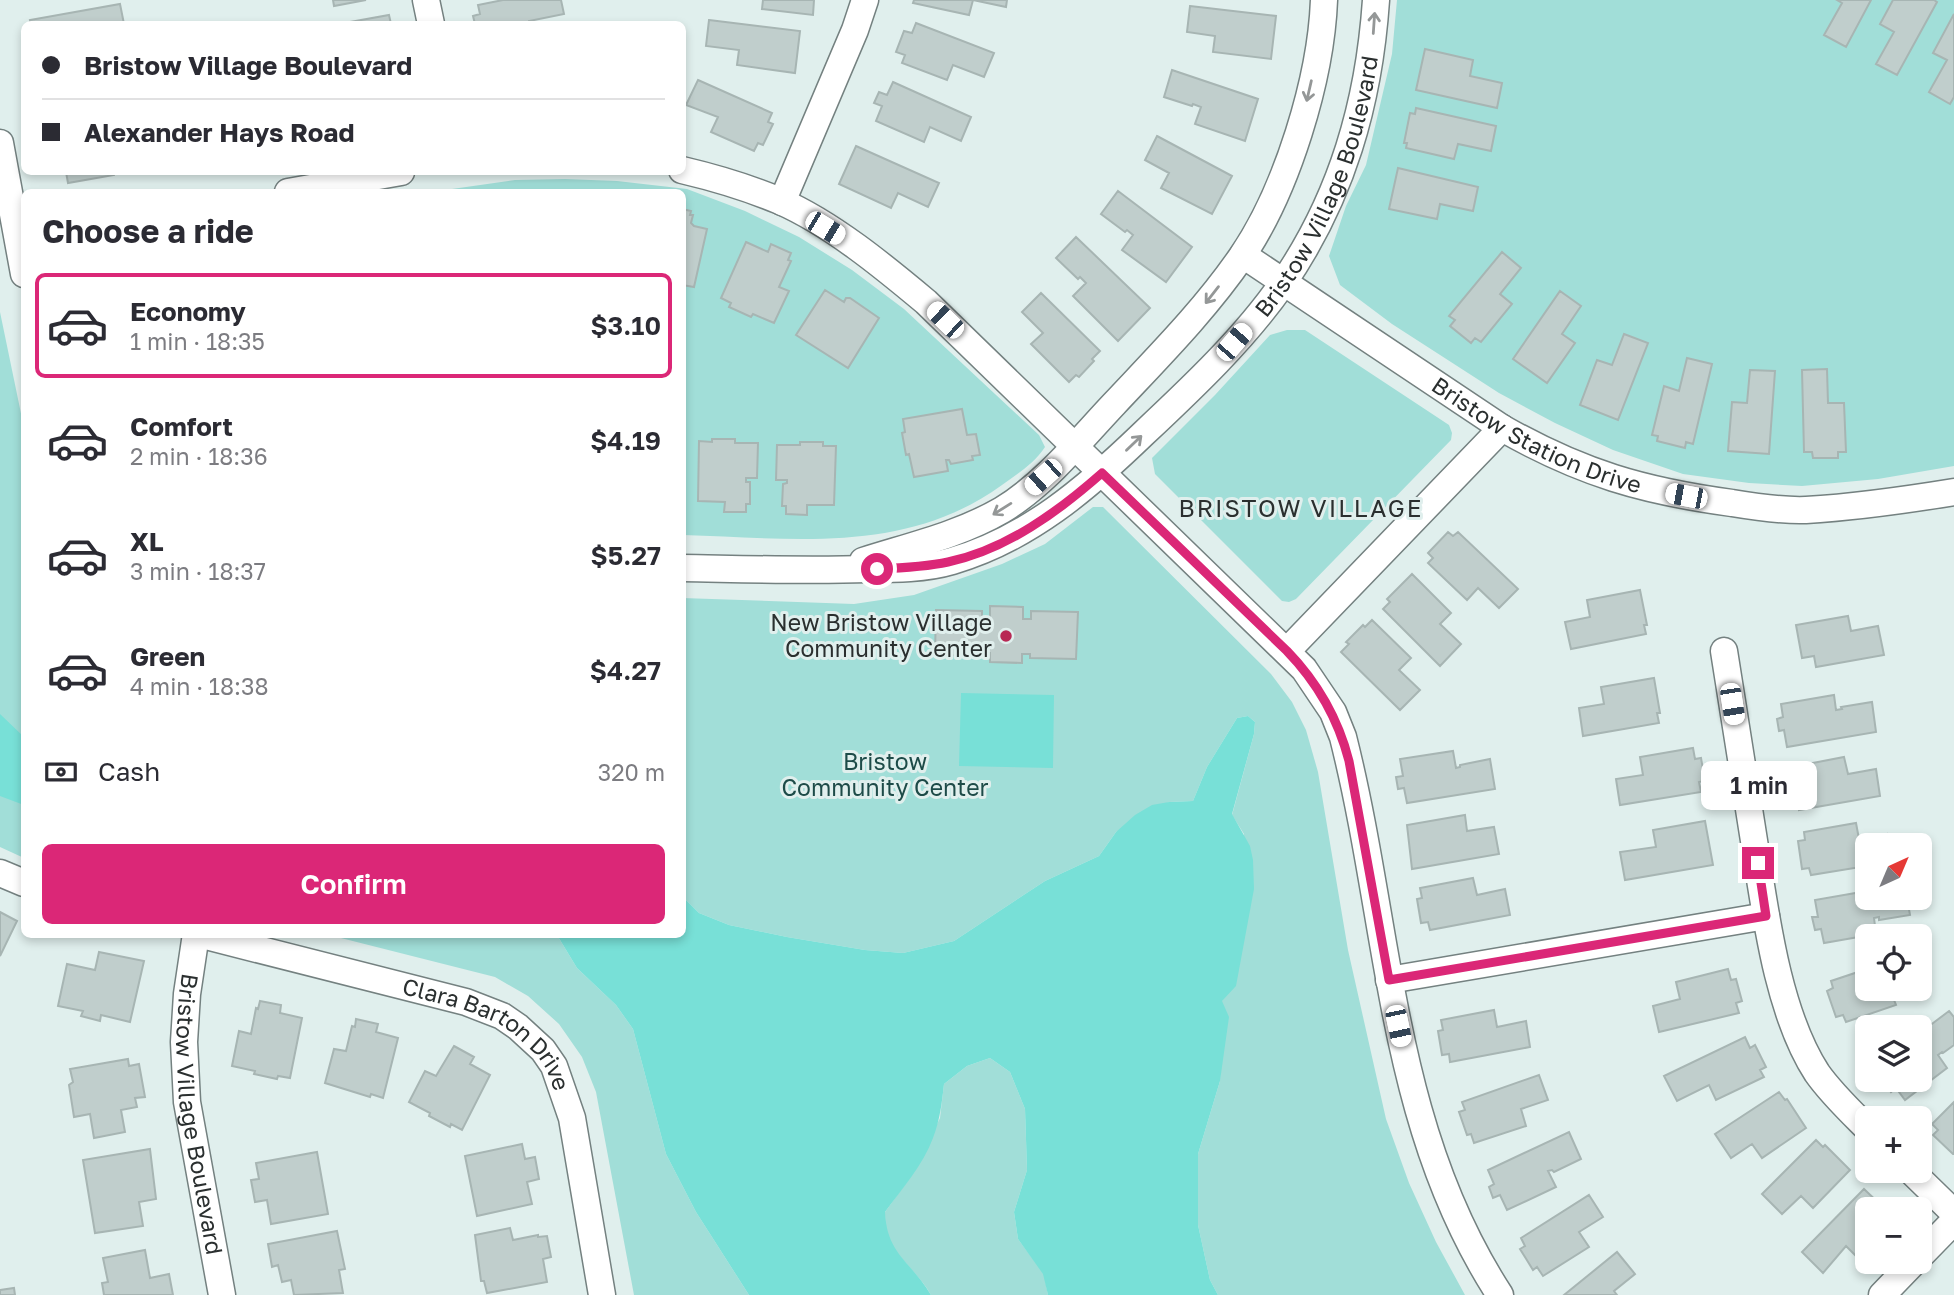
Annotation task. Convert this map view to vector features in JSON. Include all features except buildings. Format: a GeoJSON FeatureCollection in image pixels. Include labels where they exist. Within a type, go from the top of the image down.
{"type":"FeatureCollection","features":[{"type":"Feature","properties":{"kind":"street"},"geometry":{"type":"LineString","coordinates":[[426,0],[430,21]]}},
{"type":"Feature","properties":{"kind":"street"},"geometry":{"type":"LineString","coordinates":[[782,202],[855,30],[865,0]]}},
{"type":"Feature","properties":{"kind":"street","name":"Bristow Village Boulevard"},"geometry":{"type":"LineString","coordinates":[[834,570],[936,539],[977,524],[1005,508],[1030,489],[1075,446],[1207,301],[1243,255],[1277,189],[1303,118],[1315,64],[1324,0]]}},
{"type":"Feature","properties":{"kind":"street","name":"Bristow Village Boulevard"},"geometry":{"type":"LineString","coordinates":[[686,568],[834,570],[898,568],[950,562],[991,547],[1053,512],[1102,473],[1196,383],[1283,283],[1329,199],[1356,132],[1369,68],[1376,0]]}},
{"type":"Feature","properties":{"kind":"street"},"geometry":{"type":"LineString","coordinates":[[0,143],[14,243],[21,265]]}},
{"type":"Feature","properties":{"kind":"street"},"geometry":{"type":"LineString","coordinates":[[686,171],[782,202],[846,240],[894,275],[926,302],[1304,668],[1333,712],[1343,737],[1408,1072],[1434,1161],[1450,1202],[1500,1295]]}},
{"type":"Feature","properties":{"kind":"street"},"geometry":{"type":"LineString","coordinates":[[305,189],[384,175]]}},
{"type":"Feature","properties":{"kind":"street","name":"Bristow Station Drive"},"geometry":{"type":"LineString","coordinates":[[1243,255],[1502,428],[1544,452],[1590,472],[1646,489],[1706,500],[1804,510],[1900,501],[1954,492]]}},
{"type":"Feature","properties":{"kind":"street"},"geometry":{"type":"LineString","coordinates":[[1287,651],[1502,428]]}},
{"type":"Feature","properties":{"kind":"street"},"geometry":{"type":"LineString","coordinates":[[1724,651],[1766,916],[1784,990],[1816,1072],[1855,1116]]}},
{"type":"Feature","properties":{"kind":"street"},"geometry":{"type":"LineString","coordinates":[[0,873],[21,882]]}},
{"type":"Feature","properties":{"kind":"street"},"geometry":{"type":"LineString","coordinates":[[1389,980],[1766,916]]}},
{"type":"Feature","properties":{"kind":"street","name":"Bristow Village Boulevard"},"geometry":{"type":"LineString","coordinates":[[196,938],[187,994],[184,1042],[187,1102],[222,1295]]}},
{"type":"Feature","properties":{"kind":"street","name":"Clara Barton Drive"},"geometry":{"type":"LineString","coordinates":[[213,938],[467,1002],[502,1016],[532,1039],[554,1066],[572,1118],[602,1295]]}},
{"type":"Feature","properties":{"kind":"street"},"geometry":{"type":"LineString","coordinates":[[1923,1183],[1954,1213]]}},
{"type":"Feature","properties":{"kind":"street"},"geometry":{"type":"LineString","coordinates":[[1932,1244],[1954,1221]]}},
{"type":"Feature","properties":{"kind":"street"},"geometry":{"type":"LineString","coordinates":[[1882,1295],[1902,1274]]}},
{"type":"Feature","properties":{"kind":"green space"},"geometry":{"type":"Polygon","coordinates":[[[1397,0],[1954,0],[1954,466],[1878,479],[1802,486],[1749,483],[1683,474],[1613,450],[1499,393],[1392,324],[1340,285],[1329,256],[1346,206],[1366,165],[1392,54],[1397,0]]]}},
{"type":"Feature","properties":{"kind":"green space"},"geometry":{"type":"Polygon","coordinates":[[[515,180],[617,181],[687,189],[745,211],[799,237],[852,270],[904,309],[1039,435],[1045,447],[1036,458],[1002,485],[965,507],[927,523],[848,537],[808,539],[686,535],[686,189],[452,189],[515,180]]]}},
{"type":"Feature","properties":{"kind":"green space"},"geometry":{"type":"Polygon","coordinates":[[[0,312],[21,414],[21,857],[0,847],[0,312]]]}},
{"type":"Feature","properties":{"kind":"green space"},"geometry":{"type":"Polygon","coordinates":[[[1287,330],[1305,330],[1449,425],[1452,433],[1451,440],[1296,599],[1289,602],[1282,601],[1155,474],[1152,458],[1270,335],[1287,330]]]}},
{"type":"Feature","properties":{"kind":"green space","name":"Bristow Community Center"},"geometry":{"type":"Polygon","coordinates":[[[1093,507],[1103,507],[1271,674],[1292,702],[1306,730],[1318,772],[1348,950],[1386,1119],[1409,1183],[1436,1242],[1465,1295],[1218,1295],[1210,1280],[1198,1225],[1198,1154],[1220,1081],[1222,1001],[1244,834],[1232,815],[1254,734],[1255,722],[1248,716],[1237,718],[1207,767],[1193,801],[1169,802],[1116,832],[1099,856],[1045,881],[954,941],[903,953],[865,950],[729,925],[699,913],[686,900],[686,598],[854,604],[914,595],[1002,564],[1045,544],[1093,507]]]}},
{"type":"Feature","properties":{"kind":"green space"},"geometry":{"type":"Polygon","coordinates":[[[341,938],[559,938],[577,968],[616,1005],[633,1029],[666,1154],[696,1212],[749,1295],[634,1295],[596,1092],[582,1057],[559,1024],[528,996],[495,977],[341,938]]]}},
{"type":"Feature","properties":{"kind":"green space"},"geometry":{"type":"Polygon","coordinates":[[[990,1058],[1010,1072],[1025,1109],[1027,1170],[1014,1212],[1018,1239],[1044,1274],[1048,1295],[931,1295],[891,1243],[886,1232],[885,1212],[911,1176],[940,1118],[944,1084],[967,1066],[990,1058]]]}},
{"type":"Feature","properties":{"kind":"shaded area"},"geometry":{"type":"Polygon","coordinates":[[[961,693],[1054,695],[1053,768],[959,766],[961,693]]]}},
{"type":"Feature","properties":{"kind":"shaded area"},"geometry":{"type":"Polygon","coordinates":[[[0,714],[21,734],[21,804],[0,796],[0,714]]]}},
{"type":"Feature","properties":{"kind":"shaded area"},"geometry":{"type":"Polygon","coordinates":[[[1248,716],[1255,722],[1232,814],[1250,846],[1254,889],[1236,986],[1222,1001],[1229,1017],[1220,1081],[1198,1154],[1198,1225],[1210,1280],[1218,1295],[1048,1295],[1043,1274],[1018,1239],[1014,1212],[1027,1170],[1025,1109],[1010,1072],[990,1058],[967,1066],[944,1084],[939,1118],[929,1148],[885,1212],[890,1238],[895,1248],[931,1295],[749,1295],[696,1212],[666,1154],[633,1029],[616,1005],[577,968],[559,938],[686,938],[686,900],[699,913],[729,925],[865,950],[903,953],[954,941],[1045,881],[1099,856],[1116,832],[1135,815],[1152,805],[1193,801],[1207,767],[1237,718],[1248,716]]]}},
{"type":"Feature","properties":{"kind":"place","name":"New Bristow Village Community Center"},"geometry":{"type":"Point","coordinates":[1006,636]}},
{"type":"Feature","properties":{"kind":"district","name":"BRISTOW VILLAGE"},"geometry":{"type":"Point","coordinates":[1301,509]}},
{"type":"Feature","properties":{"kind":"route"},"geometry":{"type":"LineString","coordinates":[[877,569],[950,562],[991,547],[1053,512],[1102,473],[1304,668],[1333,712],[1349,761],[1389,980],[1766,916],[1758,863]]}}]}
